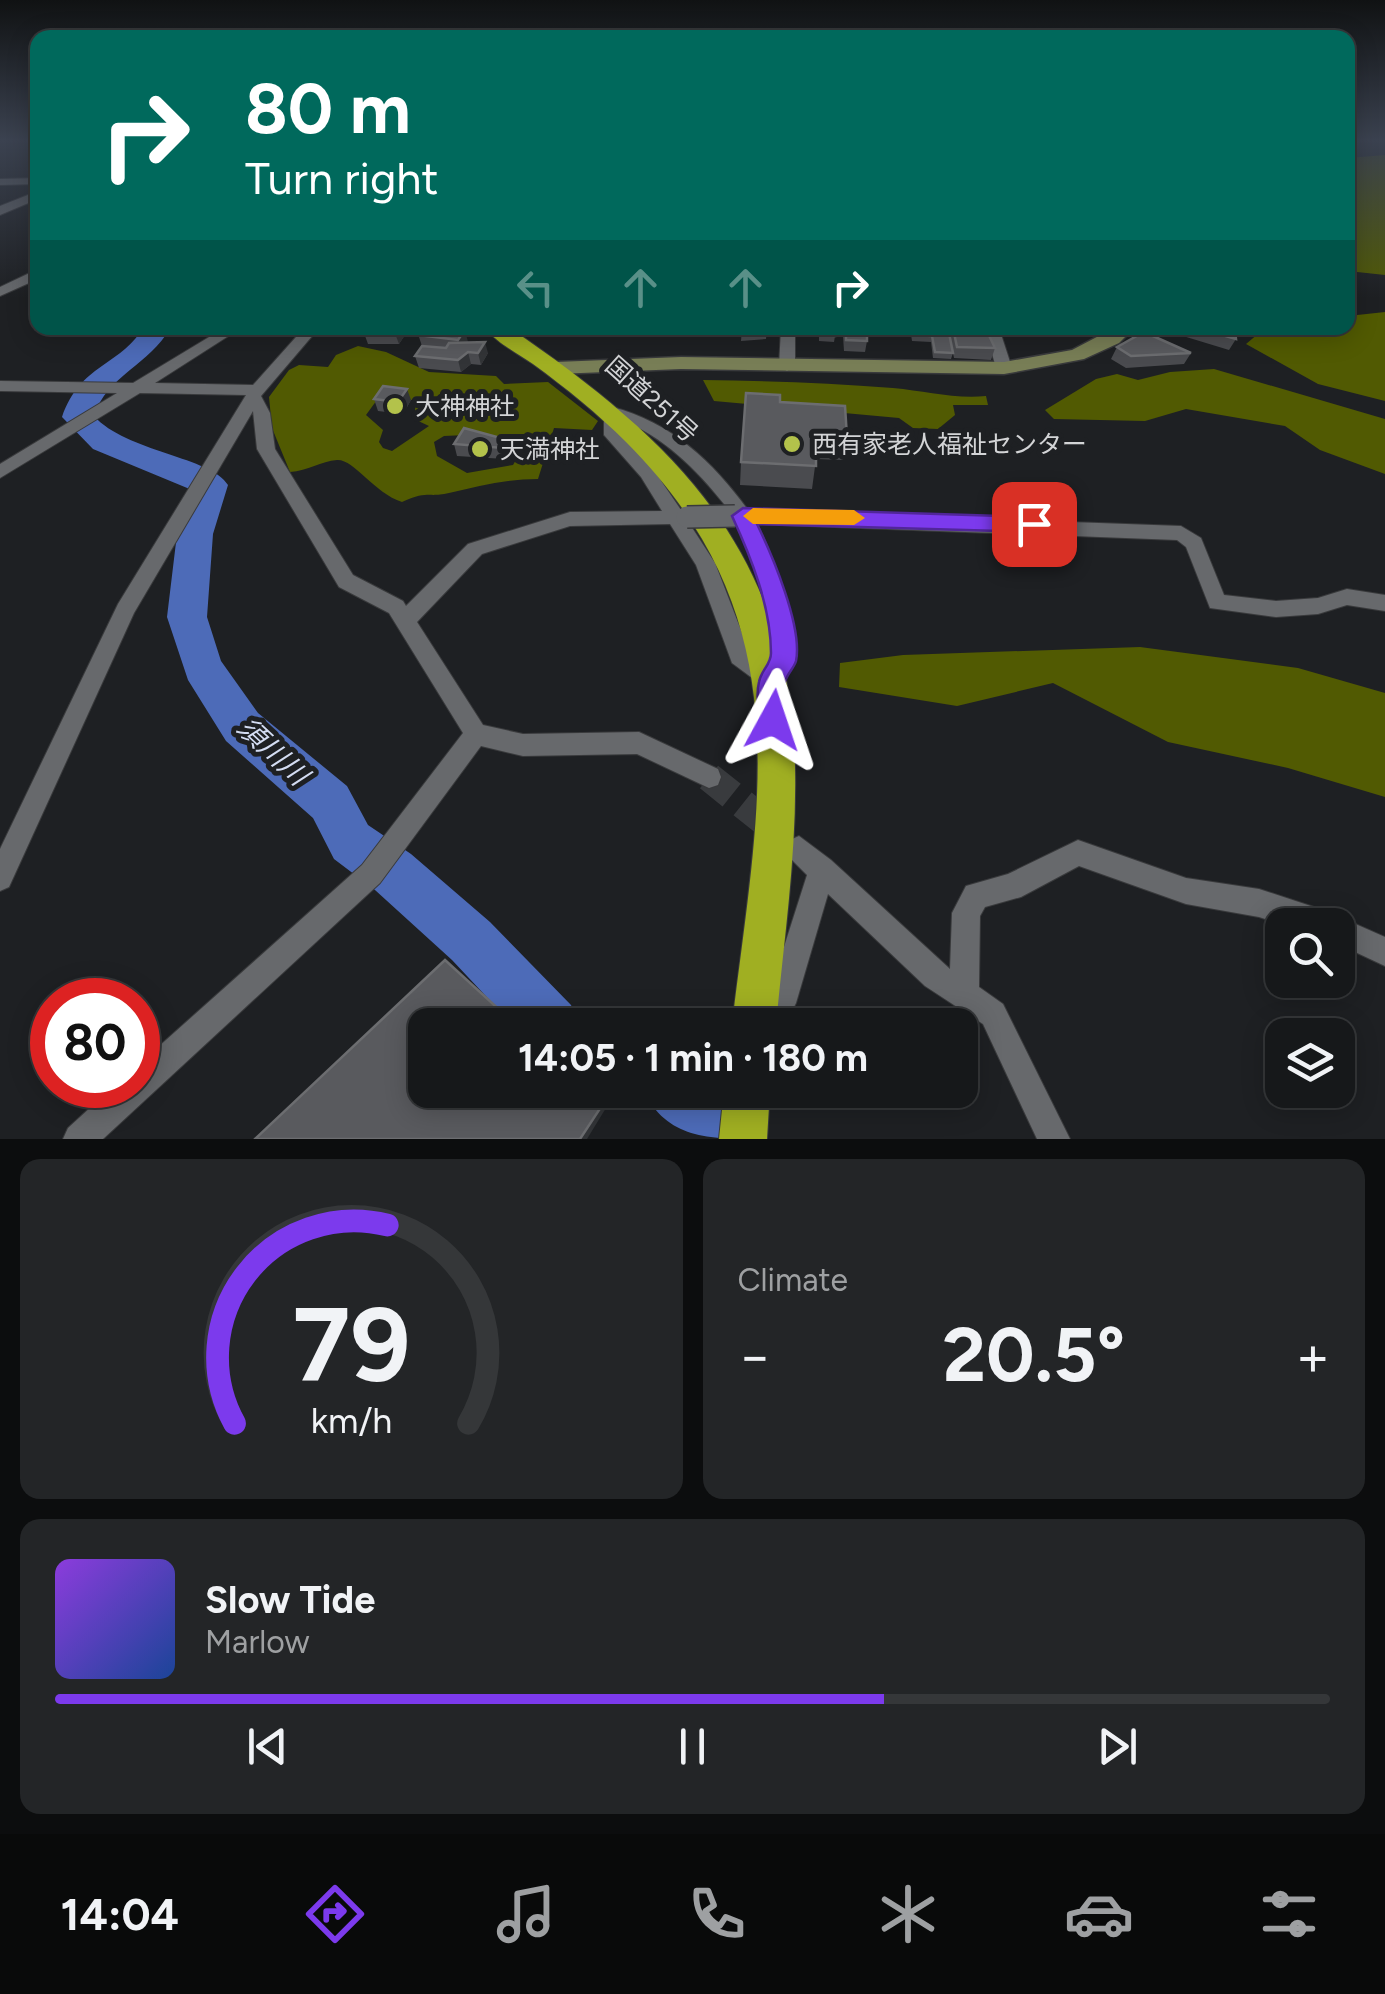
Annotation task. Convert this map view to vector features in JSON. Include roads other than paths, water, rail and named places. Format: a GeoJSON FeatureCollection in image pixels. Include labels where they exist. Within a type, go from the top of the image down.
{"type":"FeatureCollection","features":[{"type":"Feature","properties":{"kind":"highway","name":"国道251号"},"geometry":{"type":"LineString","coordinates":[[506,335],[612,412],[671,468],[737,566],[771,682],[776,796],[756,1008]]}},
{"type":"Feature","properties":{"kind":"street"},"geometry":{"type":"LineString","coordinates":[[0,194],[30,194]]}},
{"type":"Feature","properties":{"kind":"street"},"geometry":{"type":"LineString","coordinates":[[0,212],[30,198]]}},
{"type":"Feature","properties":{"kind":"street"},"geometry":{"type":"LineString","coordinates":[[0,275],[21,282]]}},
{"type":"Feature","properties":{"kind":"street"},"geometry":{"type":"LineString","coordinates":[[0,292],[30,277]]}},
{"type":"Feature","properties":{"kind":"street"},"geometry":{"type":"LineString","coordinates":[[0,472],[222,335]]}},
{"type":"Feature","properties":{"kind":"street"},"geometry":{"type":"LineString","coordinates":[[0,878],[125,610],[255,393],[306,335]]}},
{"type":"Feature","properties":{"kind":"street"},"geometry":{"type":"LineString","coordinates":[[787,366],[788,335]]}},
{"type":"Feature","properties":{"kind":"street"},"geometry":{"type":"LineString","coordinates":[[994,335],[1004,368]]}},
{"type":"Feature","properties":{"kind":"street"},"geometry":{"type":"LineString","coordinates":[[556,368],[681,363],[1004,368],[1077,355],[1117,335]]}},
{"type":"Feature","properties":{"kind":"street"},"geometry":{"type":"LineString","coordinates":[[0,386],[255,393]]}},
{"type":"Feature","properties":{"kind":"street"},"geometry":{"type":"LineString","coordinates":[[255,393],[262,413],[266,449],[346,582],[396,607],[476,734],[523,745],[639,742],[709,777]]}},
{"type":"Feature","properties":{"kind":"street"},"geometry":{"type":"LineString","coordinates":[[612,412],[650,425],[710,478],[739,516],[760,554],[782,630],[784,660],[771,682],[740,657],[705,563],[682,517],[614,435],[612,412]]}},
{"type":"Feature","properties":{"kind":"street"},"geometry":{"type":"LineString","coordinates":[[404,622],[475,549],[570,519],[739,516],[1181,533],[1194,543],[1217,602],[1276,609],[1318,606],[1346,597],[1385,603]]}},
{"type":"Feature","properties":{"kind":"street"},"geometry":{"type":"LineString","coordinates":[[78,1139],[378,864],[476,734]]}},
{"type":"Feature","properties":{"kind":"street"},"geometry":{"type":"LineString","coordinates":[[799,849],[935,976],[993,1014],[1054,1139]]}},
{"type":"Feature","properties":{"kind":"street"},"geometry":{"type":"LineString","coordinates":[[964,992],[966,913],[976,896],[1010,887],[1078,853],[1186,891],[1276,908]]}},
{"type":"Feature","properties":{"kind":"street"},"geometry":{"type":"LineString","coordinates":[[778,1008],[822,869]]}},
{"type":"Feature","properties":{"kind":"street"},"geometry":{"type":"LineString","coordinates":[[1355,938],[1385,952]]}},
{"type":"Feature","properties":{"kind":"waterway","name":"須川川"},"geometry":{"type":"LineString","coordinates":[[152,335],[139,351],[93,386],[78,417],[90,431],[121,451],[211,485],[195,534],[187,617],[203,668],[242,727],[330,802],[351,842],[393,872],[471,941],[535,1008]]}},
{"type":"Feature","properties":{"kind":"waterway","name":"須川川"},"geometry":{"type":"LineString","coordinates":[[694,1108],[732,1139]]}},
{"type":"Feature","properties":{"kind":"tunnel"},"geometry":{"type":"LineString","coordinates":[[709,777],[774,829]]}},
{"type":"Feature","properties":{"kind":"place","name":"大神神社"},"geometry":{"type":"Point","coordinates":[395,406]}},
{"type":"Feature","properties":{"kind":"place","name":"西有家老人福祉センター"},"geometry":{"type":"Point","coordinates":[792,444]}},
{"type":"Feature","properties":{"kind":"place","name":"天満神社"},"geometry":{"type":"Point","coordinates":[480,449]}}]}
